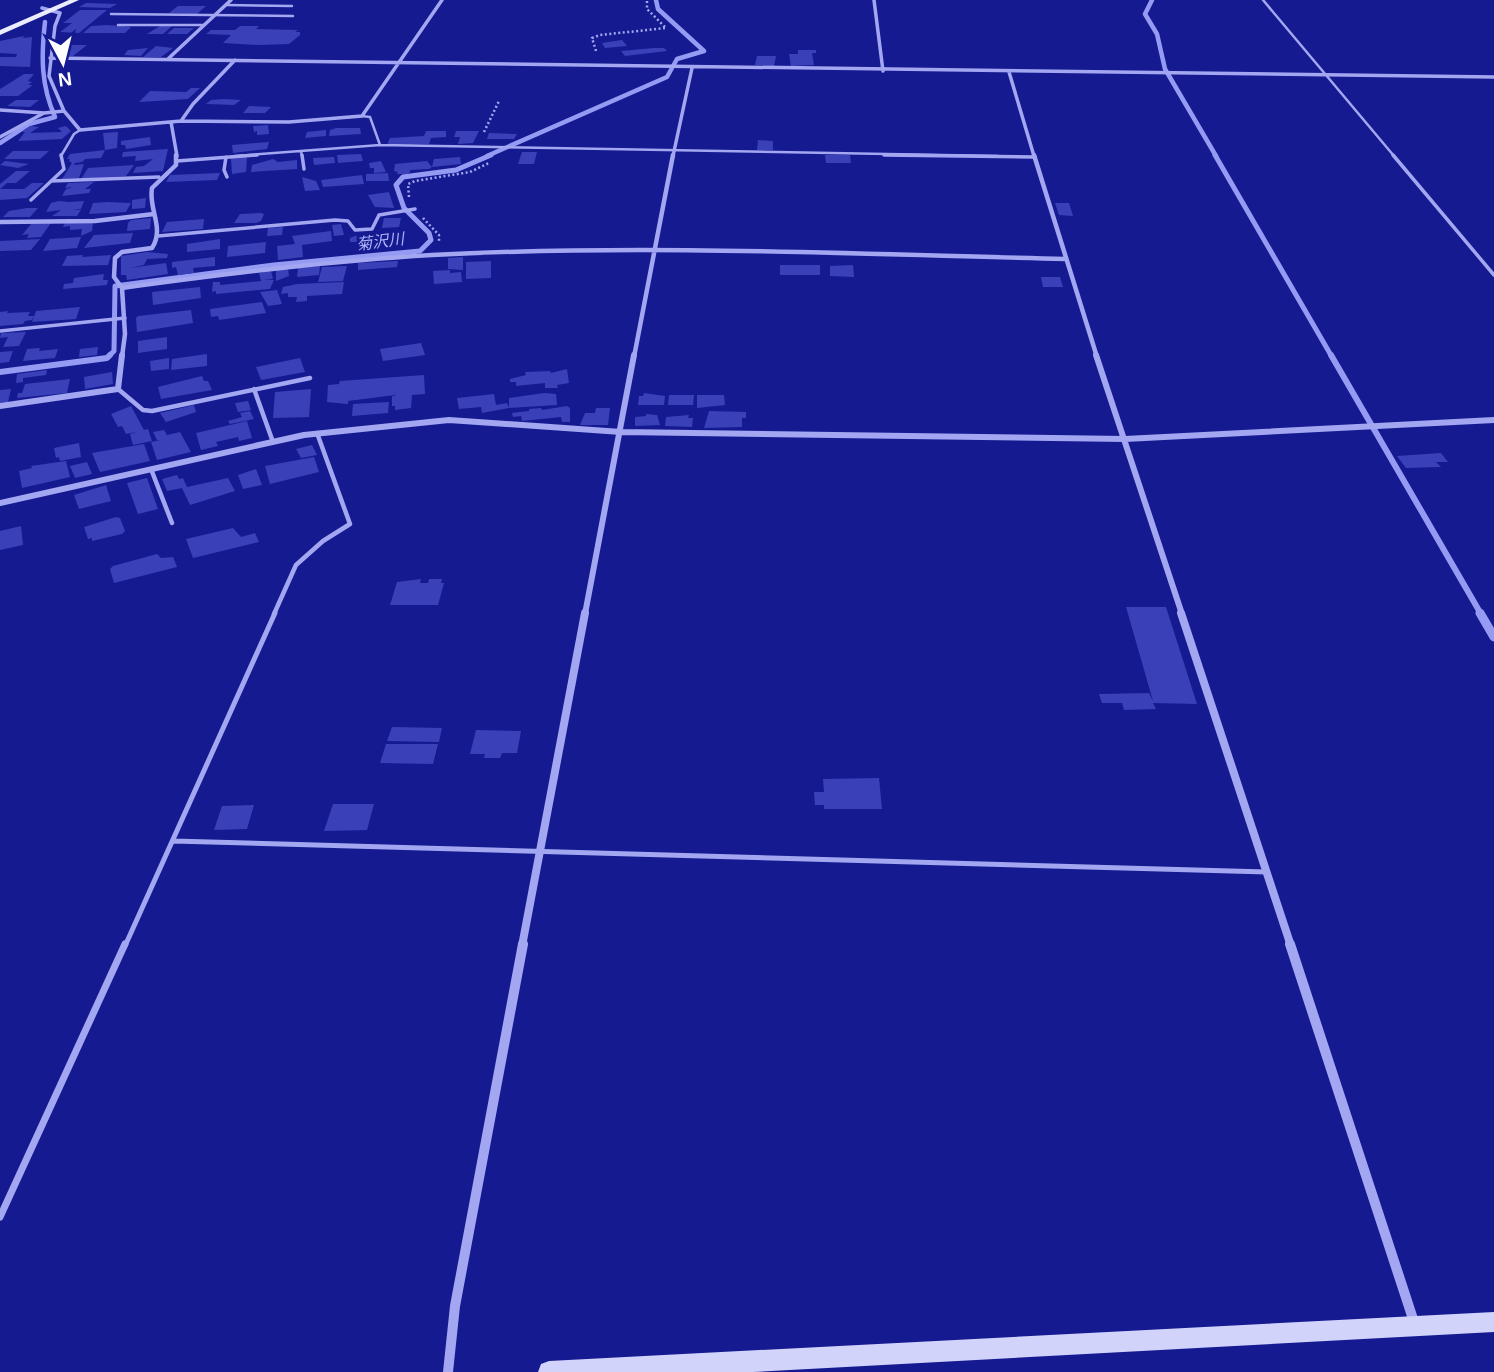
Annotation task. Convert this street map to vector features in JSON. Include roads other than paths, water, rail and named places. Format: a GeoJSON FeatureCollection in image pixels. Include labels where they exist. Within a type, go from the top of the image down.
{"type":"FeatureCollection","features":[{"type":"Feature","properties":{"kind":"main road"},"geometry":{"type":"LineString","coordinates":[[0,26],[60,0]]}},
{"type":"Feature","properties":{"kind":"main road"},"geometry":{"type":"LineString","coordinates":[[0,33],[75,0]]}},
{"type":"Feature","properties":{"kind":"street"},"geometry":{"type":"LineString","coordinates":[[169,59],[231,0]]}},
{"type":"Feature","properties":{"kind":"street"},"geometry":{"type":"LineString","coordinates":[[42,8],[54,9],[60,13],[50,58],[49,76],[64,111],[80,130],[181,121],[300,121],[362,116],[442,0]]}},
{"type":"Feature","properties":{"kind":"street"},"geometry":{"type":"LineString","coordinates":[[874,0],[883,71]]}},
{"type":"Feature","properties":{"kind":"street"},"geometry":{"type":"LineString","coordinates":[[50,58],[1494,77]]}},
{"type":"Feature","properties":{"kind":"street"},"geometry":{"type":"LineString","coordinates":[[181,121],[193,104],[235,60]]}},
{"type":"Feature","properties":{"kind":"street"},"geometry":{"type":"LineString","coordinates":[[448,1372],[455,1306],[540,849],[621,432],[653,250],[692,68]]}},
{"type":"Feature","properties":{"kind":"street"},"geometry":{"type":"LineString","coordinates":[[1009,72],[1065,259],[1415,1326]]}},
{"type":"Feature","properties":{"kind":"street"},"geometry":{"type":"LineString","coordinates":[[0,110],[44,113],[64,111]]}},
{"type":"Feature","properties":{"kind":"street"},"geometry":{"type":"LineString","coordinates":[[0,136],[44,113]]}},
{"type":"Feature","properties":{"kind":"street"},"geometry":{"type":"LineString","coordinates":[[0,406],[118,389],[125,318],[122,288],[114,277],[115,258],[122,252],[152,248],[158,236],[151,193],[159,177],[175,167],[177,161],[171,122]]}},
{"type":"Feature","properties":{"kind":"street"},"geometry":{"type":"LineString","coordinates":[[0,222],[94,220],[154,215]]}},
{"type":"Feature","properties":{"kind":"street"},"geometry":{"type":"LineString","coordinates":[[122,288],[330,262],[430,256],[653,250],[1065,259]]}},
{"type":"Feature","properties":{"kind":"street"},"geometry":{"type":"LineString","coordinates":[[0,503],[317,433],[449,420],[621,432],[1125,439],[1494,419]]}},
{"type":"Feature","properties":{"kind":"street"},"geometry":{"type":"LineString","coordinates":[[549,1372],[1494,1322]]}},
{"type":"Feature","properties":{"kind":"lane"},"geometry":{"type":"LineString","coordinates":[[1263,0],[1494,275]]}},
{"type":"Feature","properties":{"kind":"lane"},"geometry":{"type":"LineString","coordinates":[[226,5],[292,6]]}},
{"type":"Feature","properties":{"kind":"lane"},"geometry":{"type":"LineString","coordinates":[[111,14],[293,16]]}},
{"type":"Feature","properties":{"kind":"lane"},"geometry":{"type":"LineString","coordinates":[[118,24],[204,25]]}},
{"type":"Feature","properties":{"kind":"lane"},"geometry":{"type":"LineString","coordinates":[[362,116],[370,117],[380,145]]}},
{"type":"Feature","properties":{"kind":"lane"},"geometry":{"type":"LineString","coordinates":[[31,200],[64,169],[61,155],[74,134],[80,130]]}},
{"type":"Feature","properties":{"kind":"lane"},"geometry":{"type":"LineString","coordinates":[[177,161],[380,145],[1035,157]]}},
{"type":"Feature","properties":{"kind":"lane"},"geometry":{"type":"LineString","coordinates":[[301,151],[304,169]]}},
{"type":"Feature","properties":{"kind":"lane"},"geometry":{"type":"LineString","coordinates":[[226,157],[224,170],[227,177]]}},
{"type":"Feature","properties":{"kind":"lane"},"geometry":{"type":"LineString","coordinates":[[51,181],[159,177]]}},
{"type":"Feature","properties":{"kind":"lane"},"geometry":{"type":"LineString","coordinates":[[158,236],[335,220],[348,221],[355,230],[365,230],[374,226],[379,215],[415,209]]}},
{"type":"Feature","properties":{"kind":"lane"},"geometry":{"type":"LineString","coordinates":[[0,331],[125,318]]}},
{"type":"Feature","properties":{"kind":"lane"},"geometry":{"type":"LineString","coordinates":[[118,389],[138,407],[148,411],[310,378]]}},
{"type":"Feature","properties":{"kind":"lane"},"geometry":{"type":"LineString","coordinates":[[254,389],[273,442]]}},
{"type":"Feature","properties":{"kind":"lane"},"geometry":{"type":"LineString","coordinates":[[0,1217],[296,565],[316,546],[350,524],[317,433]]}},
{"type":"Feature","properties":{"kind":"lane"},"geometry":{"type":"LineString","coordinates":[[151,469],[172,523]]}},
{"type":"Feature","properties":{"kind":"lane"},"geometry":{"type":"LineString","coordinates":[[173,841],[540,849],[1267,872]]}},
{"type":"Feature","properties":{"kind":"waterway","name":"菊沢川"},"geometry":{"type":"LineString","coordinates":[[487,156],[667,77],[677,59],[704,51],[658,9],[656,0]]}},
{"type":"Feature","properties":{"kind":"waterway"},"geometry":{"type":"LineString","coordinates":[[1152,0],[1145,14],[1157,34],[1165,69],[1216,156]]}},
{"type":"Feature","properties":{"kind":"waterway"},"geometry":{"type":"LineString","coordinates":[[0,143],[29,124],[55,117],[43,71],[45,22]]}},
{"type":"Feature","properties":{"kind":"waterway","name":"菊沢川"},"geometry":{"type":"LineString","coordinates":[[0,372],[107,358],[114,351],[115,286],[274,265],[420,251],[431,240],[429,233],[404,208],[396,185],[403,177],[456,170],[491,155]]}},
{"type":"Feature","properties":{"kind":"waterway"},"geometry":{"type":"LineString","coordinates":[[1215,155],[1332,357]]}},
{"type":"Feature","properties":{"kind":"waterway"},"geometry":{"type":"LineString","coordinates":[[1331,355],[1481,614]]}},
{"type":"Feature","properties":{"kind":"waterway"},"geometry":{"type":"LineString","coordinates":[[1480,613],[1494,637]]}}]}
